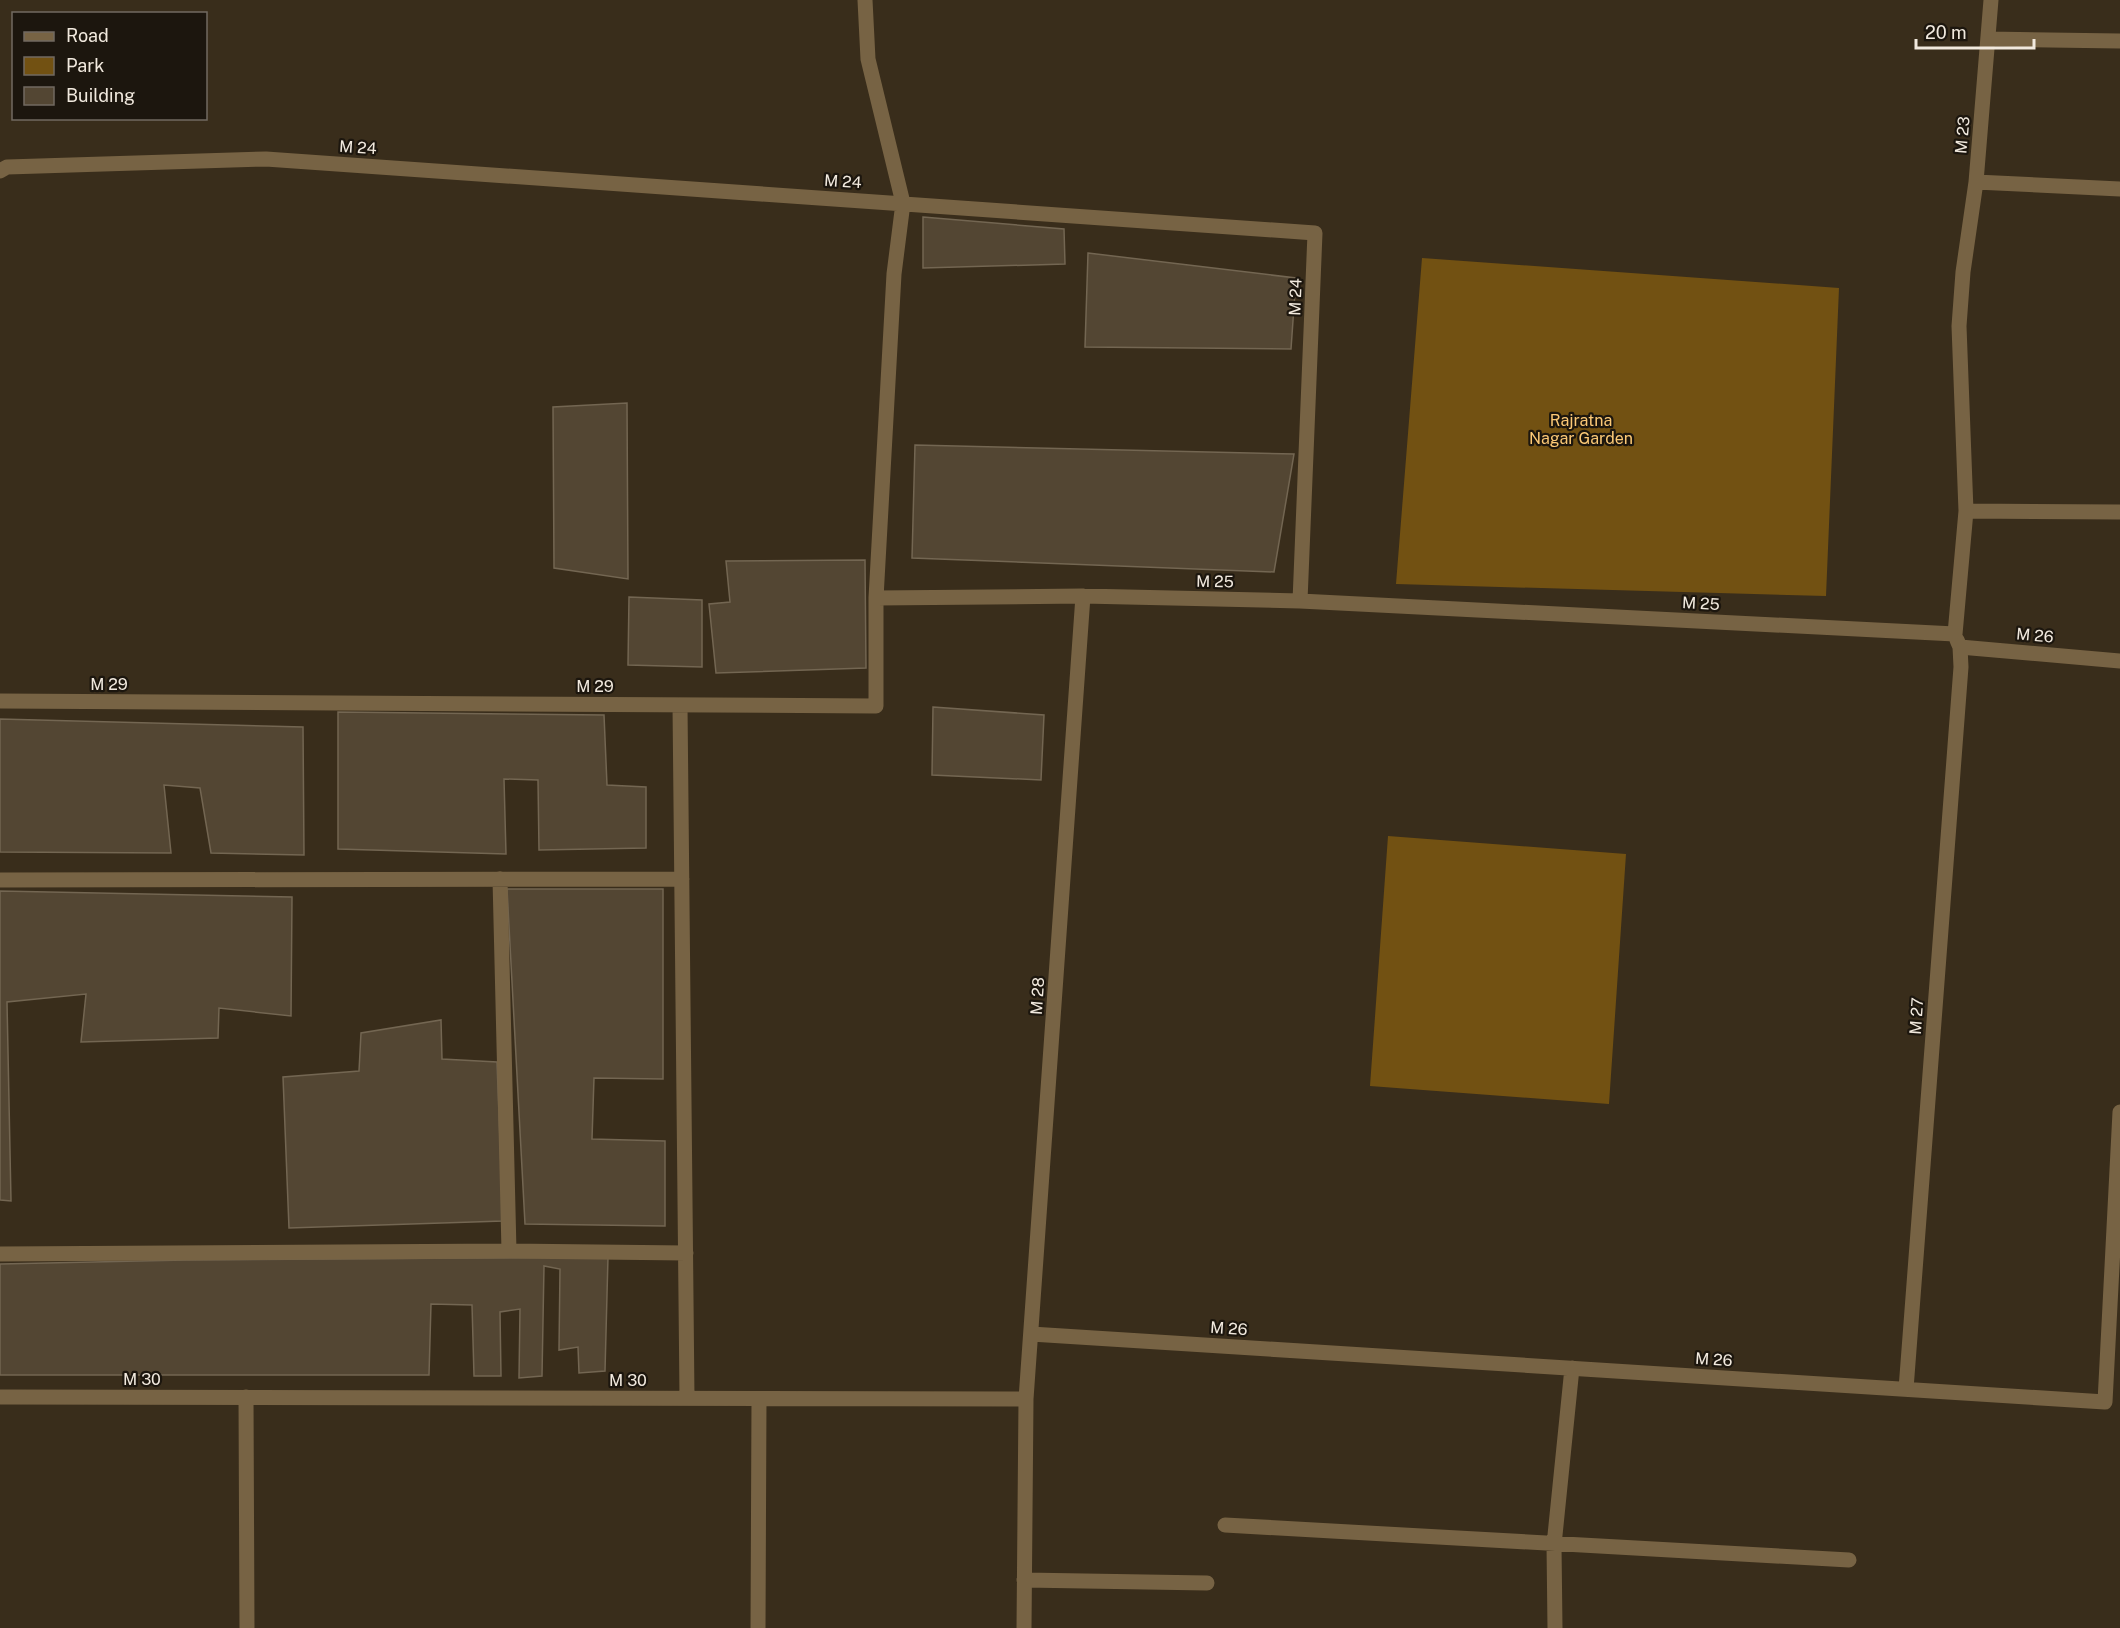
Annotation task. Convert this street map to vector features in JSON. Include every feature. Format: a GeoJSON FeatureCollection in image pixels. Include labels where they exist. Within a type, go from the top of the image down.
{"type":"FeatureCollection","features":[{"type":"Feature","properties":{"kind":"street"},"geometry":{"type":"LineString","coordinates":[[865,0],[868,59],[903,203],[894,274],[876,598],[1083,596]]}},
{"type":"Feature","properties":{"kind":"street","name":"M 23"},"geometry":{"type":"LineString","coordinates":[[1966,512],[1959,326],[1963,272],[1976,182],[1991,0]]}},
{"type":"Feature","properties":{"kind":"street"},"geometry":{"type":"LineString","coordinates":[[1988,39],[2120,41]]}},
{"type":"Feature","properties":{"kind":"street","name":"M 24"},"geometry":{"type":"LineString","coordinates":[[0,171],[7,167],[266,159],[1315,233],[1300,601]]}},
{"type":"Feature","properties":{"kind":"street"},"geometry":{"type":"LineString","coordinates":[[1976,182],[2120,189]]}},
{"type":"Feature","properties":{"kind":"street"},"geometry":{"type":"LineString","coordinates":[[1958,640],[1966,512],[2120,512]]}},
{"type":"Feature","properties":{"kind":"street","name":"M 25"},"geometry":{"type":"LineString","coordinates":[[1083,596],[1300,601],[1958,640]]}},
{"type":"Feature","properties":{"kind":"street","name":"M 28"},"geometry":{"type":"LineString","coordinates":[[1026,1399],[1083,596]]}},
{"type":"Feature","properties":{"kind":"street","name":"M 29"},"geometry":{"type":"LineString","coordinates":[[0,701],[876,706],[876,598]]}},
{"type":"Feature","properties":{"kind":"street","name":"M 26"},"geometry":{"type":"LineString","coordinates":[[1958,640],[2120,661]]}},
{"type":"Feature","properties":{"kind":"street","name":"M 27"},"geometry":{"type":"LineString","coordinates":[[1906,1389],[1959,690],[1958,640]]}},
{"type":"Feature","properties":{"kind":"street"},"geometry":{"type":"LineString","coordinates":[[680,705],[687,1398]]}},
{"type":"Feature","properties":{"kind":"street"},"geometry":{"type":"LineString","coordinates":[[500,879],[509,1251]]}},
{"type":"Feature","properties":{"kind":"street"},"geometry":{"type":"LineString","coordinates":[[0,880],[682,879]]}},
{"type":"Feature","properties":{"kind":"street","name":"M 26"},"geometry":{"type":"LineString","coordinates":[[1031,1334],[2105,1402],[2120,1112]]}},
{"type":"Feature","properties":{"kind":"street"},"geometry":{"type":"LineString","coordinates":[[0,1254],[509,1251],[686,1253]]}},
{"type":"Feature","properties":{"kind":"street"},"geometry":{"type":"LineString","coordinates":[[1555,1628],[1554,1545],[1572,1368]]}},
{"type":"Feature","properties":{"kind":"street","name":"M 30"},"geometry":{"type":"LineString","coordinates":[[0,1397],[1026,1399]]}},
{"type":"Feature","properties":{"kind":"street"},"geometry":{"type":"LineString","coordinates":[[246,1397],[247,1628]]}},
{"type":"Feature","properties":{"kind":"street"},"geometry":{"type":"LineString","coordinates":[[758,1628],[759,1399]]}},
{"type":"Feature","properties":{"kind":"street"},"geometry":{"type":"LineString","coordinates":[[1024,1628],[1026,1399]]}},
{"type":"Feature","properties":{"kind":"street"},"geometry":{"type":"LineString","coordinates":[[1225,1525],[1849,1560]]}},
{"type":"Feature","properties":{"kind":"street"},"geometry":{"type":"LineString","coordinates":[[1024,1580],[1207,1583]]}},
{"type":"Feature","properties":{"kind":"green space","name":"Rajratna Nagar Garden"},"geometry":{"type":"Polygon","coordinates":[[[1422,258],[1839,288],[1826,596],[1396,584],[1422,258]]]}},
{"type":"Feature","properties":{"kind":"green space"},"geometry":{"type":"Polygon","coordinates":[[[1388,836],[1626,854],[1609,1104],[1370,1086],[1388,836]]]}},
{"type":"Feature","properties":{"kind":"building"},"geometry":{"type":"Polygon","coordinates":[[[923,217],[1064,229],[1065,264],[923,268],[923,217]]]}},
{"type":"Feature","properties":{"kind":"building"},"geometry":{"type":"Polygon","coordinates":[[[1088,253],[1296,278],[1291,349],[1085,347],[1088,253]]]}},
{"type":"Feature","properties":{"kind":"building"},"geometry":{"type":"Polygon","coordinates":[[[627,403],[628,579],[554,568],[553,407],[627,403]]]}},
{"type":"Feature","properties":{"kind":"building"},"geometry":{"type":"Polygon","coordinates":[[[915,445],[1294,454],[1274,572],[912,558],[915,445]]]}},
{"type":"Feature","properties":{"kind":"building"},"geometry":{"type":"Polygon","coordinates":[[[865,560],[866,668],[716,673],[709,604],[730,602],[726,561],[865,560]]]}},
{"type":"Feature","properties":{"kind":"building"},"geometry":{"type":"Polygon","coordinates":[[[629,597],[702,600],[702,667],[628,665],[629,597]]]}},
{"type":"Feature","properties":{"kind":"building"},"geometry":{"type":"Polygon","coordinates":[[[933,707],[1044,715],[1041,780],[932,775],[933,707]]]}},
{"type":"Feature","properties":{"kind":"building"},"geometry":{"type":"Polygon","coordinates":[[[338,712],[604,715],[607,785],[646,787],[646,848],[539,850],[538,780],[504,779],[506,854],[338,849],[338,712]]]}},
{"type":"Feature","properties":{"kind":"building"},"geometry":{"type":"Polygon","coordinates":[[[0,719],[303,727],[304,855],[211,853],[200,788],[164,785],[171,853],[0,852],[0,719]]]}},
{"type":"Feature","properties":{"kind":"building"},"geometry":{"type":"Polygon","coordinates":[[[507,889],[663,889],[663,1079],[594,1078],[592,1139],[665,1141],[665,1226],[525,1224],[507,889]]]}},
{"type":"Feature","properties":{"kind":"building"},"geometry":{"type":"Polygon","coordinates":[[[0,891],[292,897],[291,1016],[219,1008],[218,1038],[81,1042],[86,994],[7,1002],[11,1201],[0,1200],[0,891]]]}},
{"type":"Feature","properties":{"kind":"building"},"geometry":{"type":"Polygon","coordinates":[[[441,1020],[442,1059],[497,1062],[503,1221],[289,1228],[283,1077],[359,1071],[361,1033],[441,1020]]]}},
{"type":"Feature","properties":{"kind":"building"},"geometry":{"type":"Polygon","coordinates":[[[608,1257],[605,1371],[579,1373],[578,1347],[559,1350],[560,1269],[544,1266],[542,1376],[519,1378],[520,1309],[500,1312],[501,1376],[474,1376],[472,1305],[431,1304],[429,1375],[0,1375],[0,1264],[186,1260],[608,1257]]]}}]}
